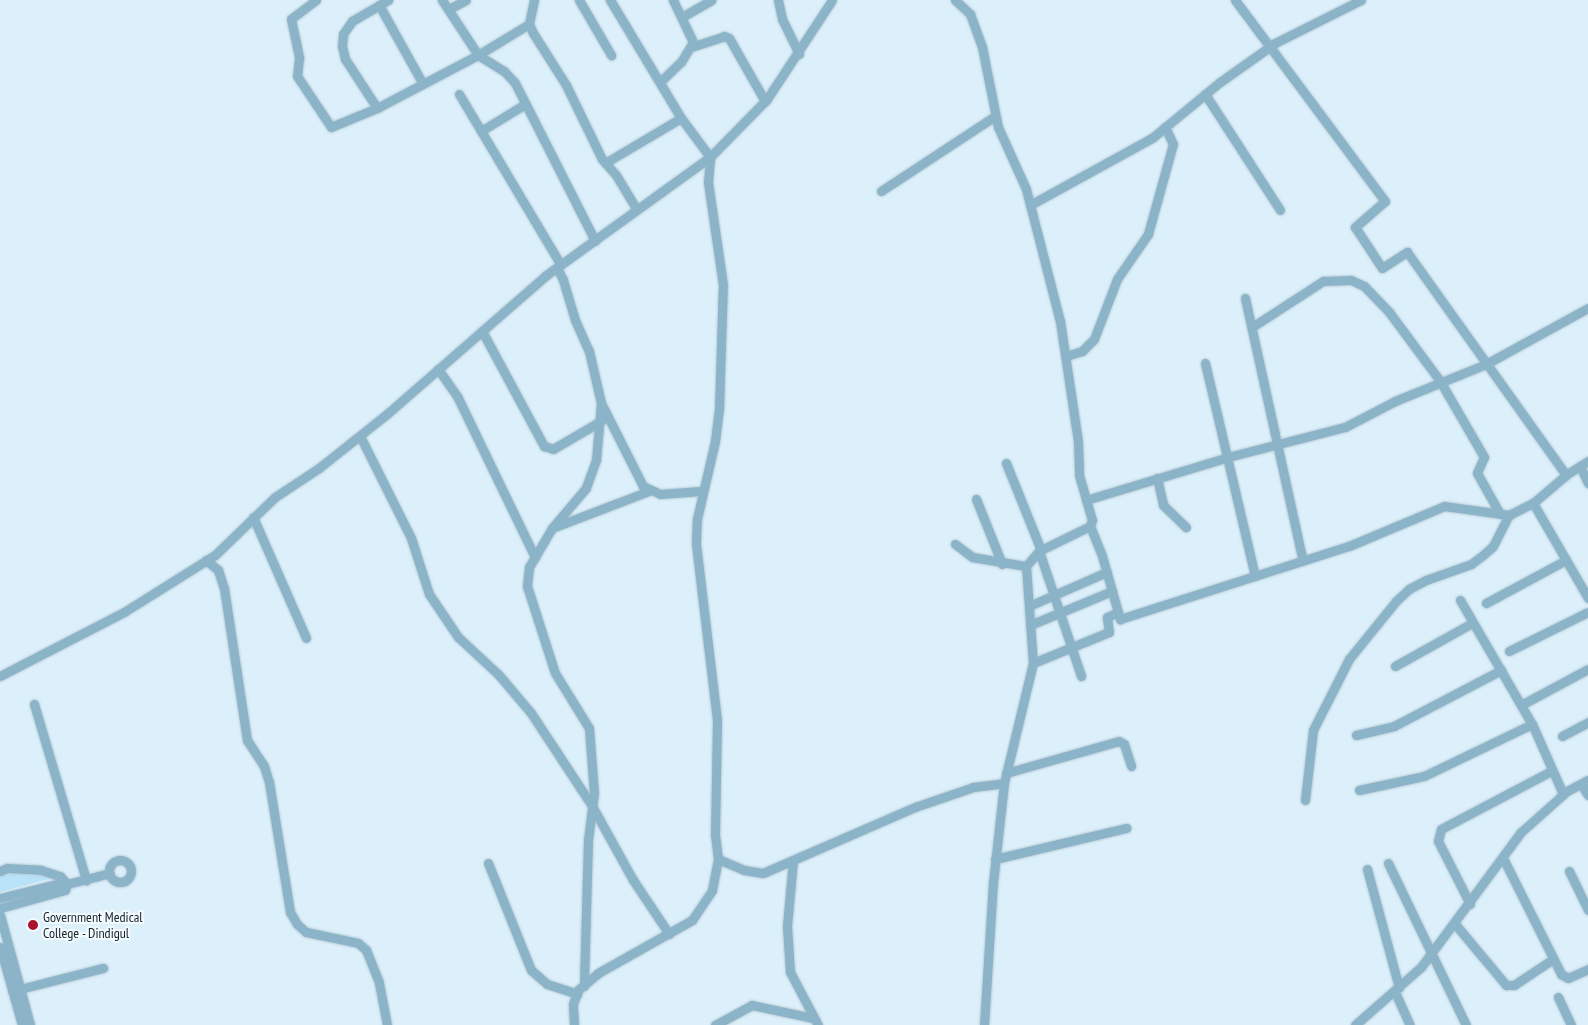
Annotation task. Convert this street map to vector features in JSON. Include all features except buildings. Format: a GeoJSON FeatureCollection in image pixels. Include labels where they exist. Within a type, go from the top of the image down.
{"type":"FeatureCollection","features":[{"type":"Feature","properties":{"kind":"street"},"geometry":{"type":"LineString","coordinates":[[316,0],[291,19],[299,58],[297,76],[331,128],[377,108],[423,84],[478,55],[529,24]]}},
{"type":"Feature","properties":{"kind":"street"},"geometry":{"type":"LineString","coordinates":[[377,108],[345,59],[342,46],[346,27],[388,0]]}},
{"type":"Feature","properties":{"kind":"street"},"geometry":{"type":"LineString","coordinates":[[442,0],[478,55],[511,77],[595,241]]}},
{"type":"Feature","properties":{"kind":"street"},"geometry":{"type":"LineString","coordinates":[[449,10],[466,0]]}},
{"type":"Feature","properties":{"kind":"street"},"geometry":{"type":"LineString","coordinates":[[534,0],[529,24],[566,85],[605,163],[616,175],[636,208]]}},
{"type":"Feature","properties":{"kind":"street"},"geometry":{"type":"LineString","coordinates":[[579,0],[611,55]]}},
{"type":"Feature","properties":{"kind":"street"},"geometry":{"type":"LineString","coordinates":[[574,1025],[573,1004],[577,994],[598,973],[692,920],[712,890],[718,859],[715,835],[717,720],[696,542],[702,491],[715,441],[719,409],[723,284],[708,182],[710,158],[681,118],[610,0]]}},
{"type":"Feature","properties":{"kind":"street"},"geometry":{"type":"LineString","coordinates":[[673,0],[692,38],[691,48]]}},
{"type":"Feature","properties":{"kind":"street"},"geometry":{"type":"LineString","coordinates":[[682,17],[712,0]]}},
{"type":"Feature","properties":{"kind":"street"},"geometry":{"type":"LineString","coordinates":[[778,0],[782,19],[798,54]]}},
{"type":"Feature","properties":{"kind":"street"},"geometry":{"type":"LineString","coordinates":[[0,676],[124,612],[215,555],[275,498],[360,436],[557,268],[636,208],[710,158],[765,101],[798,54],[832,0]]}},
{"type":"Feature","properties":{"kind":"street"},"geometry":{"type":"LineString","coordinates":[[955,0],[970,14]]}},
{"type":"Feature","properties":{"kind":"street"},"geometry":{"type":"LineString","coordinates":[[968,0],[970,14],[982,47],[995,116],[1030,205],[1066,356],[1078,442],[1079,475],[1092,520],[1090,526],[1107,572],[1120,618],[1349,546],[1444,506],[1505,514],[1533,503],[1566,475],[1584,464],[1588,483]]}},
{"type":"Feature","properties":{"kind":"street"},"geometry":{"type":"LineString","coordinates":[[1235,0],[1268,48],[1385,201],[1355,226],[1382,268],[1407,252],[1566,475]]}},
{"type":"Feature","properties":{"kind":"street"},"geometry":{"type":"LineString","coordinates":[[1030,205],[1152,138],[1205,94],[1268,48],[1361,0]]}},
{"type":"Feature","properties":{"kind":"street"},"geometry":{"type":"LineString","coordinates":[[379,5],[423,84]]}},
{"type":"Feature","properties":{"kind":"street"},"geometry":{"type":"LineString","coordinates":[[660,82],[691,48],[724,36],[729,38],[765,101]]}},
{"type":"Feature","properties":{"kind":"street"},"geometry":{"type":"LineString","coordinates":[[459,94],[481,130],[563,280],[575,320],[589,351],[601,403],[643,486],[648,491],[660,494],[702,491]]}},
{"type":"Feature","properties":{"kind":"street"},"geometry":{"type":"LineString","coordinates":[[1205,94],[1280,210]]}},
{"type":"Feature","properties":{"kind":"street"},"geometry":{"type":"LineString","coordinates":[[481,130],[525,104]]}},
{"type":"Feature","properties":{"kind":"street"},"geometry":{"type":"LineString","coordinates":[[881,191],[995,116]]}},
{"type":"Feature","properties":{"kind":"street"},"geometry":{"type":"LineString","coordinates":[[605,163],[681,118]]}},
{"type":"Feature","properties":{"kind":"street"},"geometry":{"type":"LineString","coordinates":[[1066,356],[1082,351],[1094,339],[1117,279],[1148,234],[1173,144],[1165,126]]}},
{"type":"Feature","properties":{"kind":"street"},"geometry":{"type":"LineString","coordinates":[[1252,327],[1323,281],[1351,280],[1364,286],[1389,312],[1440,381],[1484,457],[1477,473],[1505,514]]}},
{"type":"Feature","properties":{"kind":"street"},"geometry":{"type":"LineString","coordinates":[[1245,298],[1279,444],[1303,561]]}},
{"type":"Feature","properties":{"kind":"street"},"geometry":{"type":"LineString","coordinates":[[1086,500],[1228,457],[1345,427],[1440,381],[1486,364],[1588,308]]}},
{"type":"Feature","properties":{"kind":"street"},"geometry":{"type":"LineString","coordinates":[[482,331],[544,446],[554,449],[600,421]]}},
{"type":"Feature","properties":{"kind":"street"},"geometry":{"type":"LineString","coordinates":[[1205,363],[1255,576]]}},
{"type":"Feature","properties":{"kind":"street"},"geometry":{"type":"LineString","coordinates":[[438,369],[458,398],[535,557]]}},
{"type":"Feature","properties":{"kind":"street"},"geometry":{"type":"LineString","coordinates":[[584,986],[584,912],[592,806],[589,728],[555,673],[527,586],[529,567],[552,528],[586,488],[596,460],[601,403]]}},
{"type":"Feature","properties":{"kind":"street"},"geometry":{"type":"LineString","coordinates":[[360,436],[411,538],[429,594],[458,637],[516,693],[592,806],[633,880],[670,934]]}},
{"type":"Feature","properties":{"kind":"street"},"geometry":{"type":"LineString","coordinates":[[1006,463],[1040,551],[1081,676]]}},
{"type":"Feature","properties":{"kind":"street"},"geometry":{"type":"LineString","coordinates":[[1157,478],[1163,506],[1186,527]]}},
{"type":"Feature","properties":{"kind":"street"},"geometry":{"type":"LineString","coordinates":[[552,528],[648,491]]}},
{"type":"Feature","properties":{"kind":"street"},"geometry":{"type":"LineString","coordinates":[[976,499],[1002,564]]}},
{"type":"Feature","properties":{"kind":"street"},"geometry":{"type":"LineString","coordinates":[[1533,503],[1566,560],[1585,585],[1588,598]]}},
{"type":"Feature","properties":{"kind":"street"},"geometry":{"type":"LineString","coordinates":[[1305,800],[1312,730],[1349,659],[1396,601],[1409,589],[1426,580],[1471,564],[1488,551],[1505,514]]}},
{"type":"Feature","properties":{"kind":"street"},"geometry":{"type":"LineString","coordinates":[[253,517],[306,638]]}},
{"type":"Feature","properties":{"kind":"street"},"geometry":{"type":"LineString","coordinates":[[984,1025],[995,859],[1004,783],[1033,663],[1026,566],[1040,551],[1090,526]]}},
{"type":"Feature","properties":{"kind":"street"},"geometry":{"type":"LineString","coordinates":[[955,544],[972,557],[1002,564],[1026,566]]}},
{"type":"Feature","properties":{"kind":"street"},"geometry":{"type":"LineString","coordinates":[[206,560],[218,570],[224,588],[247,740],[264,766],[269,782],[282,845],[290,912],[297,924],[306,932],[358,943],[366,950],[379,983],[387,1025]]}},
{"type":"Feature","properties":{"kind":"street"},"geometry":{"type":"LineString","coordinates":[[1486,603],[1566,560]]}},
{"type":"Feature","properties":{"kind":"street"},"geometry":{"type":"LineString","coordinates":[[1028,606],[1107,572]]}},
{"type":"Feature","properties":{"kind":"street"},"geometry":{"type":"LineString","coordinates":[[1030,625],[1112,591]]}},
{"type":"Feature","properties":{"kind":"street"},"geometry":{"type":"LineString","coordinates":[[1460,600],[1472,624],[1532,724],[1551,771],[1563,794]]}},
{"type":"Feature","properties":{"kind":"street"},"geometry":{"type":"LineString","coordinates":[[1033,663],[1109,632],[1107,617],[1118,612]]}},
{"type":"Feature","properties":{"kind":"street"},"geometry":{"type":"LineString","coordinates":[[1509,651],[1588,612]]}},
{"type":"Feature","properties":{"kind":"street"},"geometry":{"type":"LineString","coordinates":[[1395,666],[1472,624]]}},
{"type":"Feature","properties":{"kind":"street"},"geometry":{"type":"LineString","coordinates":[[1520,705],[1588,669]]}},
{"type":"Feature","properties":{"kind":"street"},"geometry":{"type":"LineString","coordinates":[[1356,735],[1394,726],[1501,670]]}},
{"type":"Feature","properties":{"kind":"street"},"geometry":{"type":"LineString","coordinates":[[34,704],[86,880]]}},
{"type":"Feature","properties":{"kind":"street"},"geometry":{"type":"LineString","coordinates":[[1562,736],[1588,722]]}},
{"type":"Feature","properties":{"kind":"street"},"geometry":{"type":"LineString","coordinates":[[1359,790],[1424,776],[1532,724]]}},
{"type":"Feature","properties":{"kind":"street"},"geometry":{"type":"LineString","coordinates":[[1006,773],[1118,741],[1124,744],[1131,766]]}},
{"type":"Feature","properties":{"kind":"street"},"geometry":{"type":"LineString","coordinates":[[1470,904],[1438,841],[1441,829],[1551,771]]}},
{"type":"Feature","properties":{"kind":"street"},"geometry":{"type":"LineString","coordinates":[[1356,1025],[1397,990],[1432,953],[1470,904],[1521,832],[1563,794],[1585,782],[1588,795]]}},
{"type":"Feature","properties":{"kind":"street"},"geometry":{"type":"LineString","coordinates":[[718,859],[744,870],[763,873],[914,807],[973,787],[1004,783]]}},
{"type":"Feature","properties":{"kind":"street"},"geometry":{"type":"LineString","coordinates":[[995,859],[1126,828]]}},
{"type":"Feature","properties":{"kind":"street"},"geometry":{"type":"LineString","coordinates":[[1503,858],[1564,978],[1588,969]]}},
{"type":"Feature","properties":{"kind":"street"},"geometry":{"type":"LineString","coordinates":[[793,860],[787,926],[790,972],[816,1021]]}},
{"type":"Feature","properties":{"kind":"street"},"geometry":{"type":"LineString","coordinates":[[488,863],[531,970],[547,984],[577,994]]}},
{"type":"Feature","properties":{"kind":"street"},"geometry":{"type":"LineString","coordinates":[[1388,863],[1466,1025]]}},
{"type":"Feature","properties":{"kind":"street"},"geometry":{"type":"LineString","coordinates":[[0,871],[7,868],[42,870],[60,876],[67,884]]}},
{"type":"Feature","properties":{"kind":"street"},"geometry":{"type":"LineString","coordinates":[[1366,869],[1397,990],[1410,1025]]}},
{"type":"Feature","properties":{"kind":"street"},"geometry":{"type":"LineString","coordinates":[[1569,871],[1588,910]]}},
{"type":"Feature","properties":{"kind":"street"},"geometry":{"type":"LineString","coordinates":[[0,898],[64,882],[67,884],[86,880],[110,873]]}},
{"type":"Feature","properties":{"kind":"street"},"geometry":{"type":"LineString","coordinates":[[0,908],[65,890],[67,884]]}},
{"type":"Feature","properties":{"kind":"street"},"geometry":{"type":"LineString","coordinates":[[0,915],[22,1025]]}},
{"type":"Feature","properties":{"kind":"street"},"geometry":{"type":"LineString","coordinates":[[1454,924],[1506,985],[1514,985],[1553,959]]}},
{"type":"Feature","properties":{"kind":"street"},"geometry":{"type":"LineString","coordinates":[[0,947],[30,1025]]}},
{"type":"Feature","properties":{"kind":"street"},"geometry":{"type":"LineString","coordinates":[[16,990],[103,968]]}},
{"type":"Feature","properties":{"kind":"street"},"geometry":{"type":"LineString","coordinates":[[1558,997],[1571,1025]]}},
{"type":"Feature","properties":{"kind":"street"},"geometry":{"type":"LineString","coordinates":[[716,1025],[752,1005],[816,1021]]}},
{"type":"Feature","properties":{"kind":"shaded area"},"geometry":{"type":"Polygon","coordinates":[[[7,872],[41,873],[52,878],[0,892],[0,876],[7,872]]]}},
{"type":"Feature","properties":{"kind":"place","name":"Government Medical College - Dindigul"},"geometry":{"type":"Point","coordinates":[33,925]}}]}
